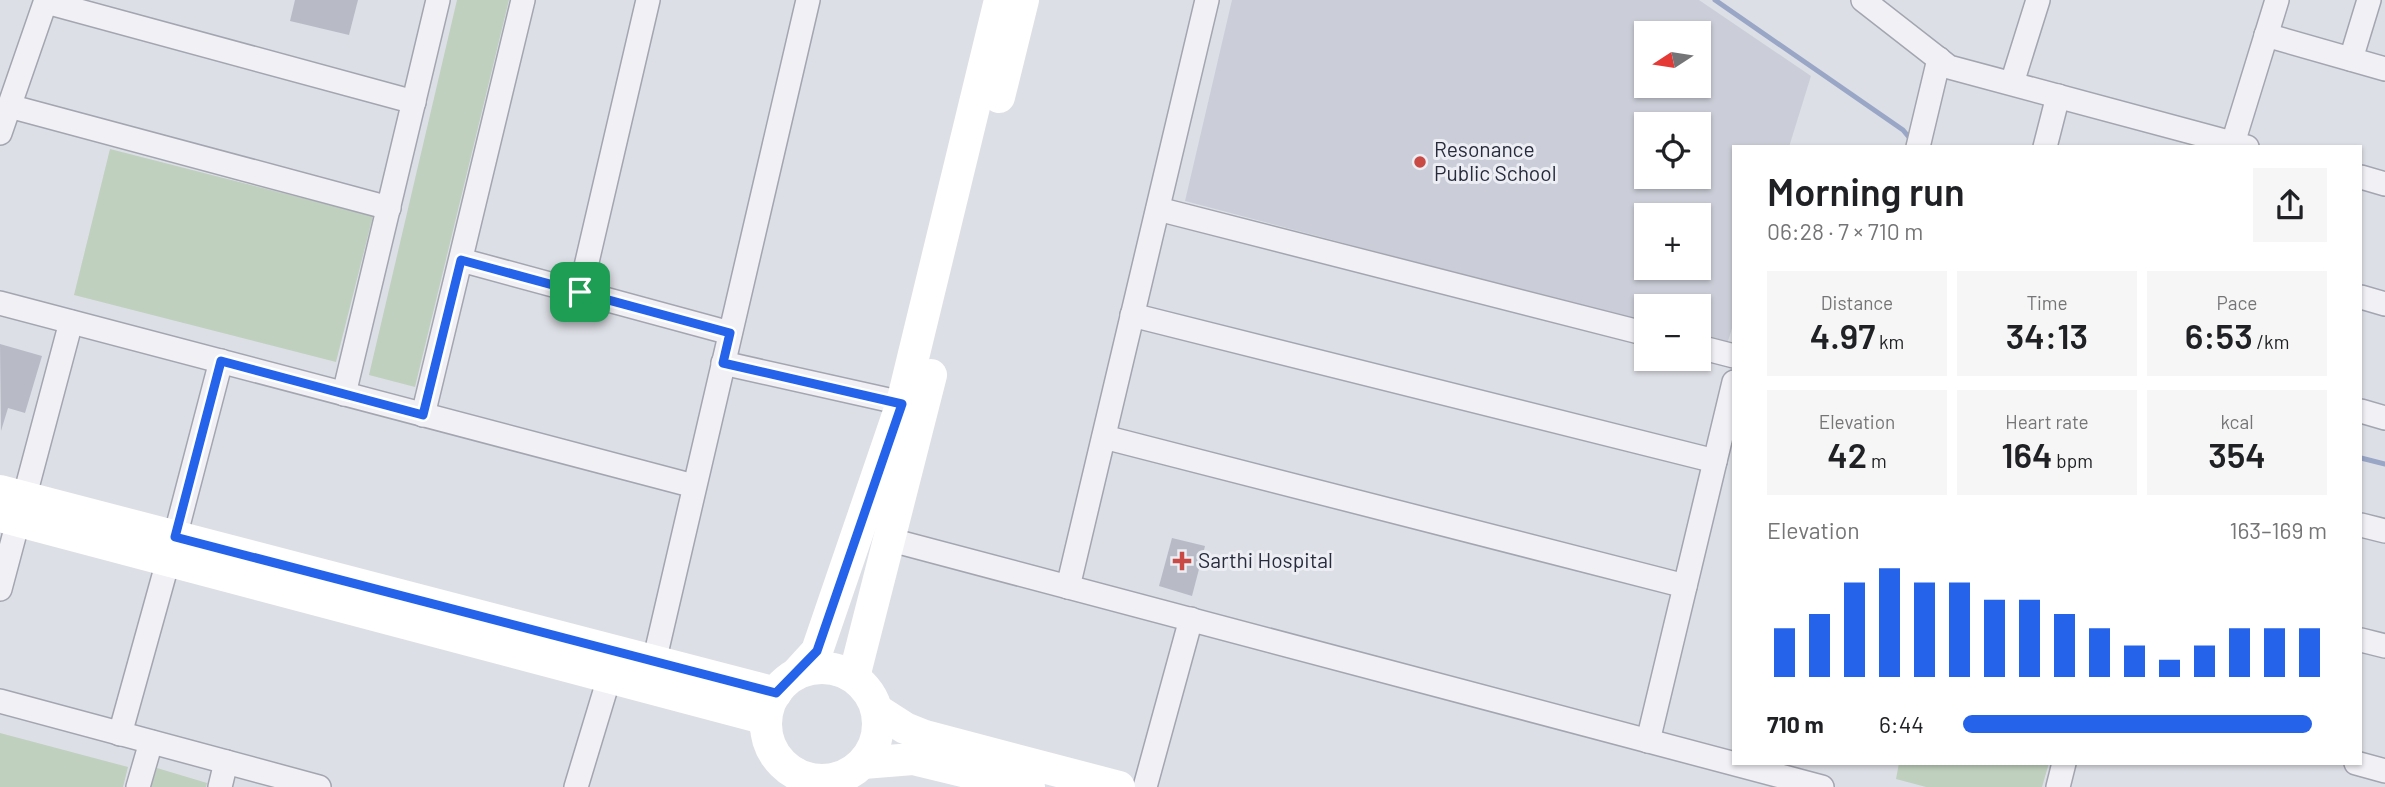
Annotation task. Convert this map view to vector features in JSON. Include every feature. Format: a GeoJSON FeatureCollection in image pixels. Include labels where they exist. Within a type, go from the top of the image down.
{"type":"FeatureCollection","features":[{"type":"Feature","properties":{"kind":"street"},"geometry":{"type":"LineString","coordinates":[[344,394],[438,0]]}},
{"type":"Feature","properties":{"kind":"street"},"geometry":{"type":"LineString","coordinates":[[423,415],[523,0]]}},
{"type":"Feature","properties":{"kind":"street"},"geometry":{"type":"LineString","coordinates":[[580,292],[648,0]]}},
{"type":"Feature","properties":{"kind":"street"},"geometry":{"type":"LineString","coordinates":[[651,676],[808,0]]}},
{"type":"Feature","properties":{"kind":"street"},"geometry":{"type":"LineString","coordinates":[[766,727],[769,705],[817,651],[902,404],[1000,0]]}},
{"type":"Feature","properties":{"kind":"street"},"geometry":{"type":"LineString","coordinates":[[854,677],[891,540],[1023,0]]}},
{"type":"Feature","properties":{"kind":"street"},"geometry":{"type":"LineString","coordinates":[[1068,586],[1207,0]]}},
{"type":"Feature","properties":{"kind":"street"},"geometry":{"type":"LineString","coordinates":[[1863,0],[1949,66],[2240,145],[2277,0]]}},
{"type":"Feature","properties":{"kind":"street"},"geometry":{"type":"LineString","coordinates":[[2012,83],[2038,0]]}},
{"type":"Feature","properties":{"kind":"street"},"geometry":{"type":"LineString","coordinates":[[2351,59],[2369,0]]}},
{"type":"Feature","properties":{"kind":"street"},"geometry":{"type":"LineString","coordinates":[[0,133],[46,1],[414,102]]}},
{"type":"Feature","properties":{"kind":"street"},"geometry":{"type":"LineString","coordinates":[[2266,35],[2385,69]]}},
{"type":"Feature","properties":{"kind":"street"},"geometry":{"type":"LineString","coordinates":[[1920,137],[1939,59]]}},
{"type":"Feature","properties":{"kind":"street"},"geometry":{"type":"LineString","coordinates":[[2046,145],[2058,96]]}},
{"type":"Feature","properties":{"kind":"street"},"geometry":{"type":"LineString","coordinates":[[9,106],[388,208]]}},
{"type":"Feature","properties":{"kind":"street"},"geometry":{"type":"LineString","coordinates":[[2362,177],[2385,184]]}},
{"type":"Feature","properties":{"kind":"street"},"geometry":{"type":"LineString","coordinates":[[1158,209],[1634,331]]}},
{"type":"Feature","properties":{"kind":"street"},"geometry":{"type":"LineString","coordinates":[[461,260],[730,333]]}},
{"type":"Feature","properties":{"kind":"street"},"geometry":{"type":"LineString","coordinates":[[2362,297],[2385,304]]}},
{"type":"Feature","properties":{"kind":"street"},"geometry":{"type":"LineString","coordinates":[[0,303],[694,486]]}},
{"type":"Feature","properties":{"kind":"street"},"geometry":{"type":"LineString","coordinates":[[1132,316],[1715,461]]}},
{"type":"Feature","properties":{"kind":"street"},"geometry":{"type":"LineString","coordinates":[[0,589],[10,507],[72,322]]}},
{"type":"Feature","properties":{"kind":"street"},"geometry":{"type":"LineString","coordinates":[[1711,350],[1732,355]]}},
{"type":"Feature","properties":{"kind":"street"},"geometry":{"type":"LineString","coordinates":[[120,734],[221,361]]}},
{"type":"Feature","properties":{"kind":"street"},"geometry":{"type":"LineString","coordinates":[[723,363],[902,404]]}},
{"type":"Feature","properties":{"kind":"street"},"geometry":{"type":"LineString","coordinates":[[1648,741],[1732,390]]}},
{"type":"Feature","properties":{"kind":"street"},"geometry":{"type":"LineString","coordinates":[[2362,411],[2385,418]]}},
{"type":"Feature","properties":{"kind":"street"},"geometry":{"type":"LineString","coordinates":[[1104,437],[1685,586]]}},
{"type":"Feature","properties":{"kind":"street"},"geometry":{"type":"LineString","coordinates":[[10,507],[651,676],[763,718],[782,776],[791,770],[809,779],[845,776],[913,759],[1023,780],[1119,787]]}},
{"type":"Feature","properties":{"kind":"street"},"geometry":{"type":"LineString","coordinates":[[2362,525],[2385,531]]}},
{"type":"Feature","properties":{"kind":"street"},"geometry":{"type":"LineString","coordinates":[[891,540],[1732,764]]}},
{"type":"Feature","properties":{"kind":"street"},"geometry":{"type":"LineString","coordinates":[[172,549],[609,678],[651,676],[786,684],[814,668],[837,669],[854,677],[869,692],[877,710],[878,728],[874,747],[845,776]]}},
{"type":"Feature","properties":{"kind":"street"},"geometry":{"type":"LineString","coordinates":[[1145,787],[1191,619]]}},
{"type":"Feature","properties":{"kind":"street"},"geometry":{"type":"LineString","coordinates":[[2362,640],[2385,646]]}},
{"type":"Feature","properties":{"kind":"street"},"geometry":{"type":"LineString","coordinates":[[576,787],[609,678]]}},
{"type":"Feature","properties":{"kind":"street"},"geometry":{"type":"LineString","coordinates":[[0,702],[319,787]]}},
{"type":"Feature","properties":{"kind":"street"},"geometry":{"type":"LineString","coordinates":[[877,710],[905,728],[1023,780]]}},
{"type":"Feature","properties":{"kind":"street"},"geometry":{"type":"LineString","coordinates":[[138,787],[150,742]]}},
{"type":"Feature","properties":{"kind":"street"},"geometry":{"type":"LineString","coordinates":[[220,787],[226,762]]}},
{"type":"Feature","properties":{"kind":"street"},"geometry":{"type":"LineString","coordinates":[[1734,765],[1822,787]]}},
{"type":"Feature","properties":{"kind":"street"},"geometry":{"type":"LineString","coordinates":[[2058,787],[2064,765]]}},
{"type":"Feature","properties":{"kind":"street"},"geometry":{"type":"LineString","coordinates":[[2362,765],[2385,771]]}},
{"type":"Feature","properties":{"kind":"shaded area","name":"Resonance Public School"},"geometry":{"type":"Polygon","coordinates":[[[1232,0],[1699,0],[1811,76],[1790,145],[1732,145],[1732,328],[1727,344],[1711,340],[1711,294],[1634,294],[1634,320],[1185,201],[1232,0]]]}},
{"type":"Feature","properties":{"kind":"green space"},"geometry":{"type":"Polygon","coordinates":[[[457,0],[509,0],[415,387],[369,375],[457,0]]]}},
{"type":"Feature","properties":{"kind":"green space"},"geometry":{"type":"Polygon","coordinates":[[[110,149],[373,216],[336,362],[74,295],[110,149]]]}},
{"type":"Feature","properties":{"kind":"green space"},"geometry":{"type":"Polygon","coordinates":[[[0,733],[128,767],[123,787],[0,787],[0,733]]]}},
{"type":"Feature","properties":{"kind":"green space"},"geometry":{"type":"Polygon","coordinates":[[[1899,765],[2048,765],[2042,787],[1926,787],[1896,779],[1899,765]]]}},
{"type":"Feature","properties":{"kind":"green space"},"geometry":{"type":"Polygon","coordinates":[[[157,768],[207,783],[206,787],[151,787],[157,768]]]}},
{"type":"Feature","properties":{"kind":"building"},"geometry":{"type":"Polygon","coordinates":[[[295,0],[358,0],[349,35],[290,21],[295,0]]]}},
{"type":"Feature","properties":{"kind":"building"},"geometry":{"type":"Polygon","coordinates":[[[0,344],[42,356],[25,413],[8,408],[1,431],[0,344]]]}},
{"type":"Feature","properties":{"kind":"building"},"geometry":{"type":"Polygon","coordinates":[[[1172,538],[1205,546],[1192,596],[1159,586],[1172,538]]]}},
{"type":"Feature","properties":{"kind":"waterway"},"geometry":{"type":"LineString","coordinates":[[1715,0],[1903,130],[1913,142]]}},
{"type":"Feature","properties":{"kind":"waterway"},"geometry":{"type":"LineString","coordinates":[[2362,458],[2385,464]]}},
{"type":"Feature","properties":{"kind":"place","name":"Resonance Public School"},"geometry":{"type":"Point","coordinates":[1420,162]}},
{"type":"Feature","properties":{"kind":"place","name":"Sarthi Hospital"},"geometry":{"type":"Point","coordinates":[1182,561]}},
{"type":"Feature","properties":{"kind":"route"},"geometry":{"type":"LineString","coordinates":[[461,260],[580,292],[730,333],[723,363],[902,404],[817,651],[776,693],[175,537],[221,361],[423,415],[461,260]]}}]}
